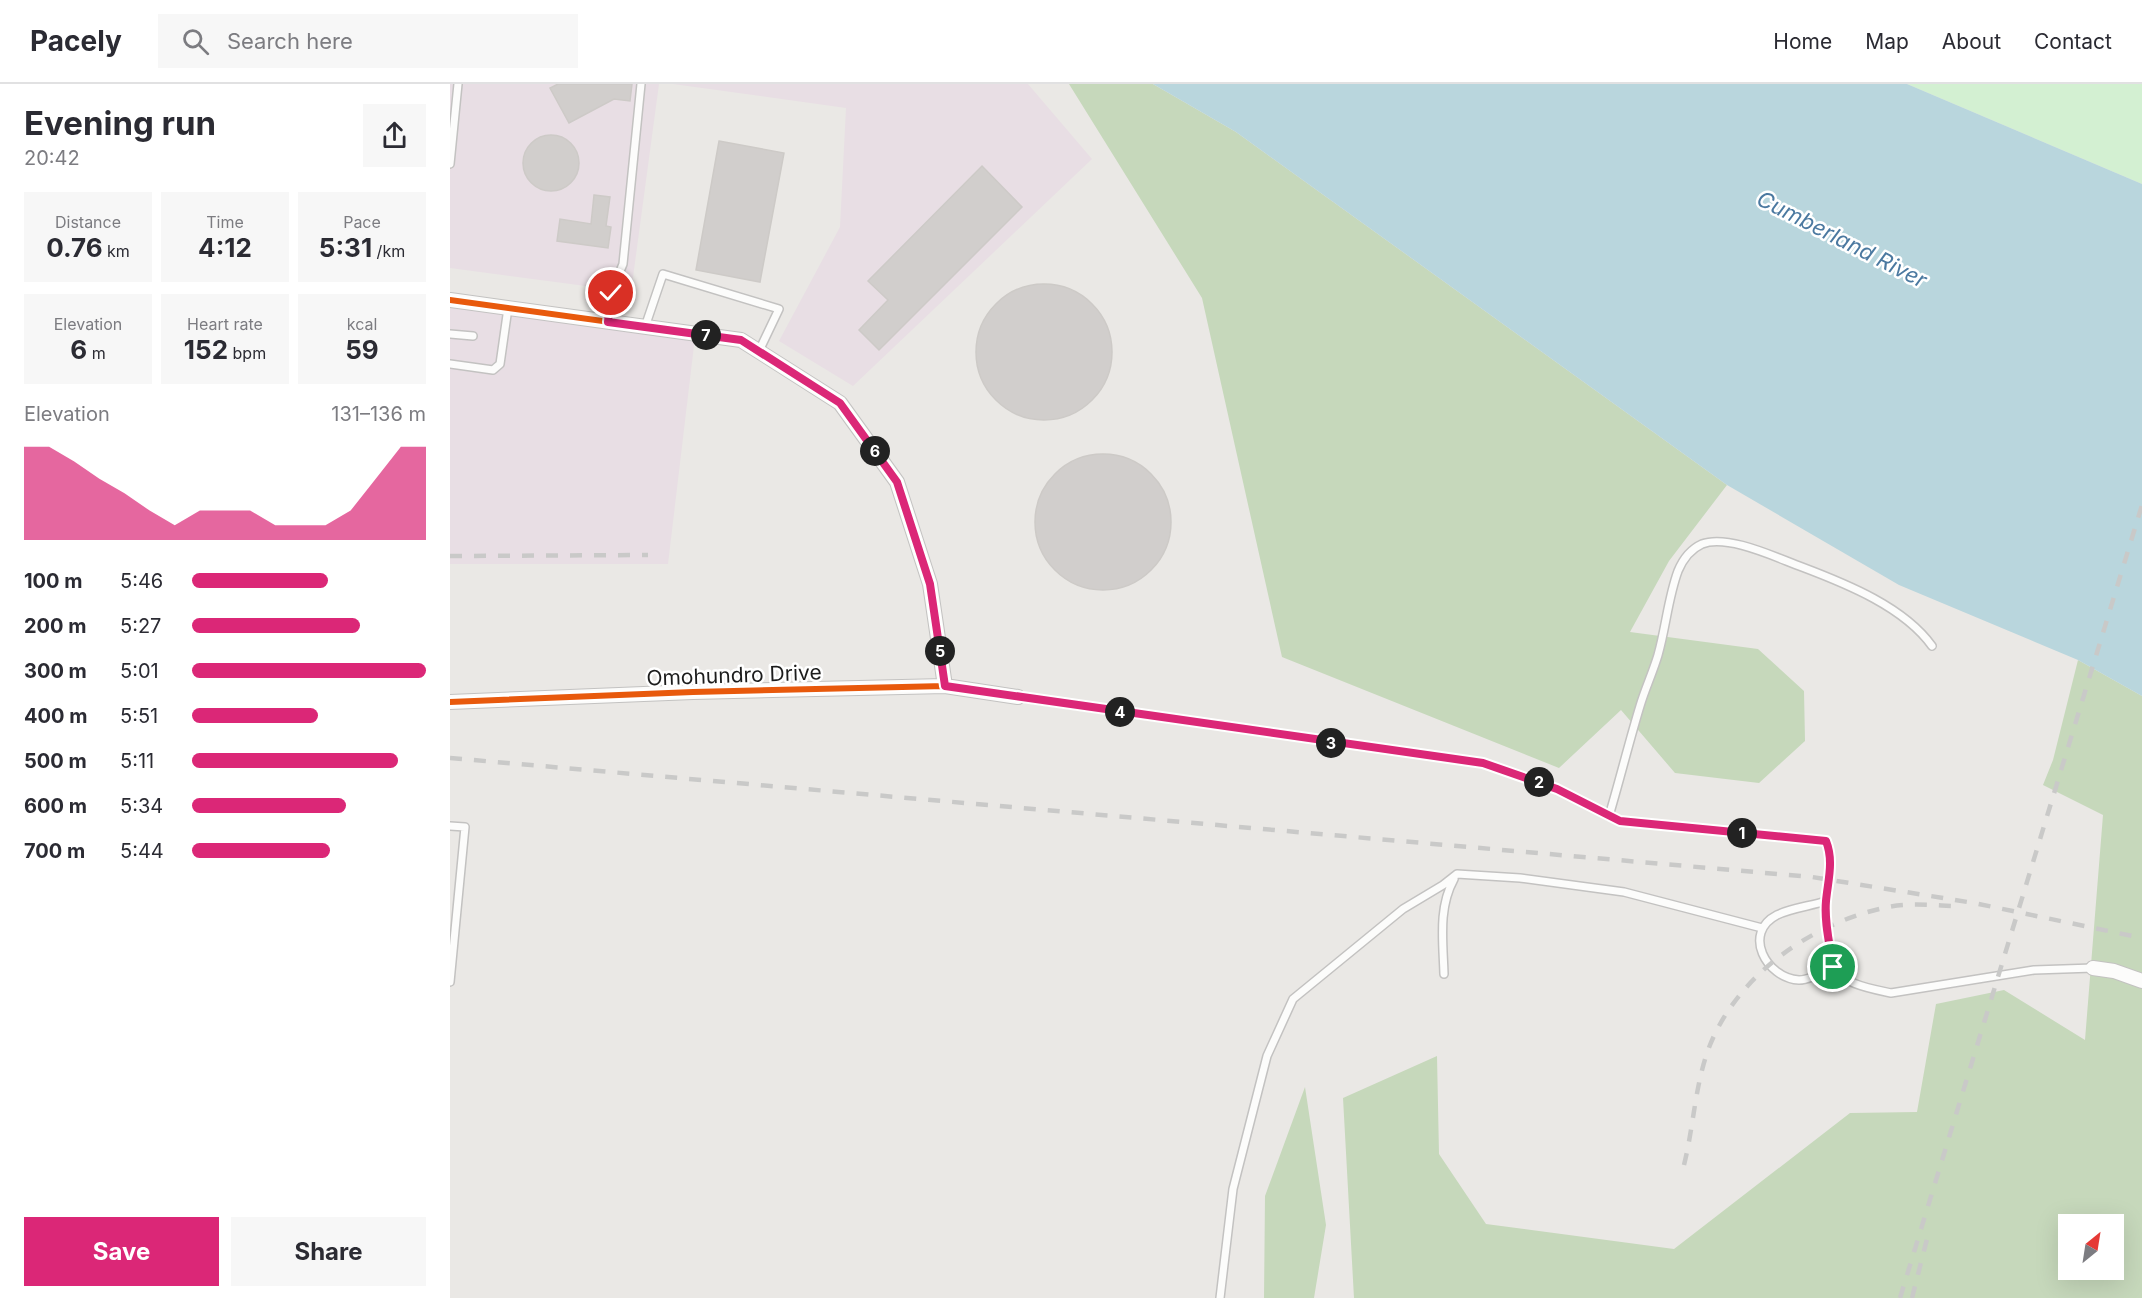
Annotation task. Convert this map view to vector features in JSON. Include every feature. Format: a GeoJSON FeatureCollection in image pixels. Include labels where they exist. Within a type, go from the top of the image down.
{"type":"FeatureCollection","features":[{"type":"Feature","properties":{"kind":"street"},"geometry":{"type":"LineString","coordinates":[[450,300],[741,340],[840,403],[897,482],[930,584],[945,686]]}},
{"type":"Feature","properties":{"kind":"street","name":"Omohundro Drive"},"geometry":{"type":"LineString","coordinates":[[450,702],[693,692],[945,686],[1018,697]]}},
{"type":"Feature","properties":{"kind":"street"},"geometry":{"type":"LineString","coordinates":[[2092,968],[2114,971],[2142,981]]}},
{"type":"Feature","properties":{"kind":"lane"},"geometry":{"type":"LineString","coordinates":[[450,164],[458,84]]}},
{"type":"Feature","properties":{"kind":"lane"},"geometry":{"type":"LineString","coordinates":[[608,322],[611,293],[623,264],[641,84]]}},
{"type":"Feature","properties":{"kind":"lane"},"geometry":{"type":"LineString","coordinates":[[645,327],[663,274],[779,309],[759,351]]}},
{"type":"Feature","properties":{"kind":"lane"},"geometry":{"type":"LineString","coordinates":[[450,364],[494,370],[500,364],[508,308]]}},
{"type":"Feature","properties":{"kind":"lane"},"geometry":{"type":"LineString","coordinates":[[450,334],[473,336]]}},
{"type":"Feature","properties":{"kind":"lane"},"geometry":{"type":"LineString","coordinates":[[1609,816],[1640,706],[1659,652],[1672,588],[1679,569],[1694,549],[1714,541],[1731,544],[1804,568],[1901,615],[1922,632],[1932,646]]}},
{"type":"Feature","properties":{"kind":"lane"},"geometry":{"type":"LineString","coordinates":[[1018,697],[1483,763],[1557,789],[1620,821],[1826,841],[1830,850],[1830,879],[1826,901],[1827,928],[1833,967],[1848,980],[1873,989],[1891,993],[2034,970],[2092,968]]}},
{"type":"Feature","properties":{"kind":"lane"},"geometry":{"type":"LineString","coordinates":[[450,826],[465,827],[450,982]]}},
{"type":"Feature","properties":{"kind":"lane"},"geometry":{"type":"LineString","coordinates":[[1220,1298],[1236,1178],[1267,1056],[1293,999],[1403,909],[1457,874],[1624,892],[1762,928]]}},
{"type":"Feature","properties":{"kind":"lane"},"geometry":{"type":"LineString","coordinates":[[1444,974],[1443,910],[1446,894],[1457,874]]}},
{"type":"Feature","properties":{"kind":"lane"},"geometry":{"type":"LineString","coordinates":[[1826,901],[1776,915],[1762,928],[1760,945],[1769,966],[1778,974],[1800,980],[1833,967]]}},
{"type":"Feature","properties":{"kind":"shaded area"},"geometry":{"type":"Polygon","coordinates":[[[450,84],[659,84],[631,292],[450,268],[450,84]]]}},
{"type":"Feature","properties":{"kind":"shaded area"},"geometry":{"type":"Polygon","coordinates":[[[673,84],[1028,84],[1092,159],[853,386],[779,341],[840,227],[846,108],[673,84]]]}},
{"type":"Feature","properties":{"kind":"shaded area"},"geometry":{"type":"Polygon","coordinates":[[[450,307],[695,337],[668,564],[450,564],[450,307]]]}},
{"type":"Feature","properties":{"kind":"green space"},"geometry":{"type":"Polygon","coordinates":[[[1069,84],[1153,84],[1236,132],[1727,485],[1669,561],[1630,632],[1758,649],[1804,691],[1805,741],[1759,783],[1675,773],[1621,710],[1559,768],[1282,657],[1202,298],[1069,84]]]}},
{"type":"Feature","properties":{"kind":"green space"},"geometry":{"type":"Polygon","coordinates":[[[1907,84],[2142,84],[2142,184],[1907,84]]]}},
{"type":"Feature","properties":{"kind":"green space"},"geometry":{"type":"Polygon","coordinates":[[[2078,660],[2142,696],[2142,1298],[1354,1298],[1343,1098],[1437,1056],[1439,1154],[1486,1224],[1674,1249],[1850,1113],[1917,1112],[1936,1004],[2004,990],[2085,1040],[2103,815],[2043,785],[2053,760],[2078,660]]]}},
{"type":"Feature","properties":{"kind":"green space"},"geometry":{"type":"Polygon","coordinates":[[[1305,1087],[1326,1225],[1314,1298],[1264,1298],[1265,1196],[1305,1087]]]}},
{"type":"Feature","properties":{"kind":"water","name":"Cumberland River"},"geometry":{"type":"Polygon","coordinates":[[[1153,84],[1907,84],[2142,184],[2142,696],[2078,660],[1899,585],[1727,485],[1236,132],[1153,84]]]}},
{"type":"Feature","properties":{"kind":"building"},"geometry":{"type":"Polygon","coordinates":[[[558,84],[632,84],[630,101],[614,99],[569,123],[550,88],[558,84]]]}},
{"type":"Feature","properties":{"kind":"building"},"geometry":{"type":"Polygon","coordinates":[[[546,135],[556,135],[571,143],[577,152],[579,163],[577,174],[571,183],[556,191],[546,191],[535,186],[528,179],[523,168],[523,158],[528,147],[535,140],[546,135]]]}},
{"type":"Feature","properties":{"kind":"building"},"geometry":{"type":"Polygon","coordinates":[[[719,141],[784,153],[760,282],[696,270],[719,141]]]}},
{"type":"Feature","properties":{"kind":"building"},"geometry":{"type":"Polygon","coordinates":[[[982,166],[1022,207],[879,350],[859,330],[888,300],[868,281],[982,166]]]}},
{"type":"Feature","properties":{"kind":"building"},"geometry":{"type":"Polygon","coordinates":[[[594,195],[610,197],[606,226],[611,227],[608,248],[557,241],[560,219],[591,224],[594,195]]]}},
{"type":"Feature","properties":{"kind":"building"},"geometry":{"type":"Polygon","coordinates":[[[1044,284],[1070,289],[1082,295],[1092,304],[1101,314],[1107,326],[1112,352],[1107,378],[1101,390],[1092,400],[1082,409],[1070,415],[1044,420],[1018,415],[1006,409],[996,400],[987,390],[981,378],[976,352],[981,326],[987,314],[996,304],[1006,295],[1018,289],[1044,284]]]}},
{"type":"Feature","properties":{"kind":"building"},"geometry":{"type":"Polygon","coordinates":[[[1103,454],[1129,459],[1141,465],[1151,474],[1160,484],[1166,496],[1171,522],[1166,548],[1160,560],[1151,570],[1141,579],[1129,585],[1103,590],[1077,585],[1065,579],[1055,570],[1046,560],[1040,548],[1035,522],[1040,496],[1046,484],[1055,474],[1065,465],[1077,459],[1103,454]]]}},
{"type":"Feature","properties":{"kind":"railway"},"geometry":{"type":"LineString","coordinates":[[1900,1298],[2142,505]]}},
{"type":"Feature","properties":{"kind":"railway"},"geometry":{"type":"LineString","coordinates":[[450,556],[648,555]]}},
{"type":"Feature","properties":{"kind":"railway"},"geometry":{"type":"LineString","coordinates":[[450,758],[1812,877],[1974,903],[2142,938]]}},
{"type":"Feature","properties":{"kind":"railway"},"geometry":{"type":"LineString","coordinates":[[1684,1165],[1701,1074],[1710,1045],[1723,1019],[1740,995],[1760,974],[1807,938],[1860,914],[1904,905],[1951,906]]}},
{"type":"Feature","properties":{"kind":"railway"},"geometry":{"type":"LineString","coordinates":[[1912,1298],[1929,1231]]}},
{"type":"Feature","properties":{"kind":"cycle path"},"geometry":{"type":"LineString","coordinates":[[450,300],[741,340],[840,403],[897,482],[930,584],[945,686]]}},
{"type":"Feature","properties":{"kind":"cycle path"},"geometry":{"type":"LineString","coordinates":[[450,702],[693,692],[945,686],[1018,697]]}},
{"type":"Feature","properties":{"kind":"route"},"geometry":{"type":"LineString","coordinates":[[611,293],[608,322],[741,340],[840,403],[897,482],[930,584],[945,686],[1483,763],[1557,789],[1620,821],[1826,841],[1830,850],[1830,879],[1826,901],[1827,928],[1833,967]]}}]}
